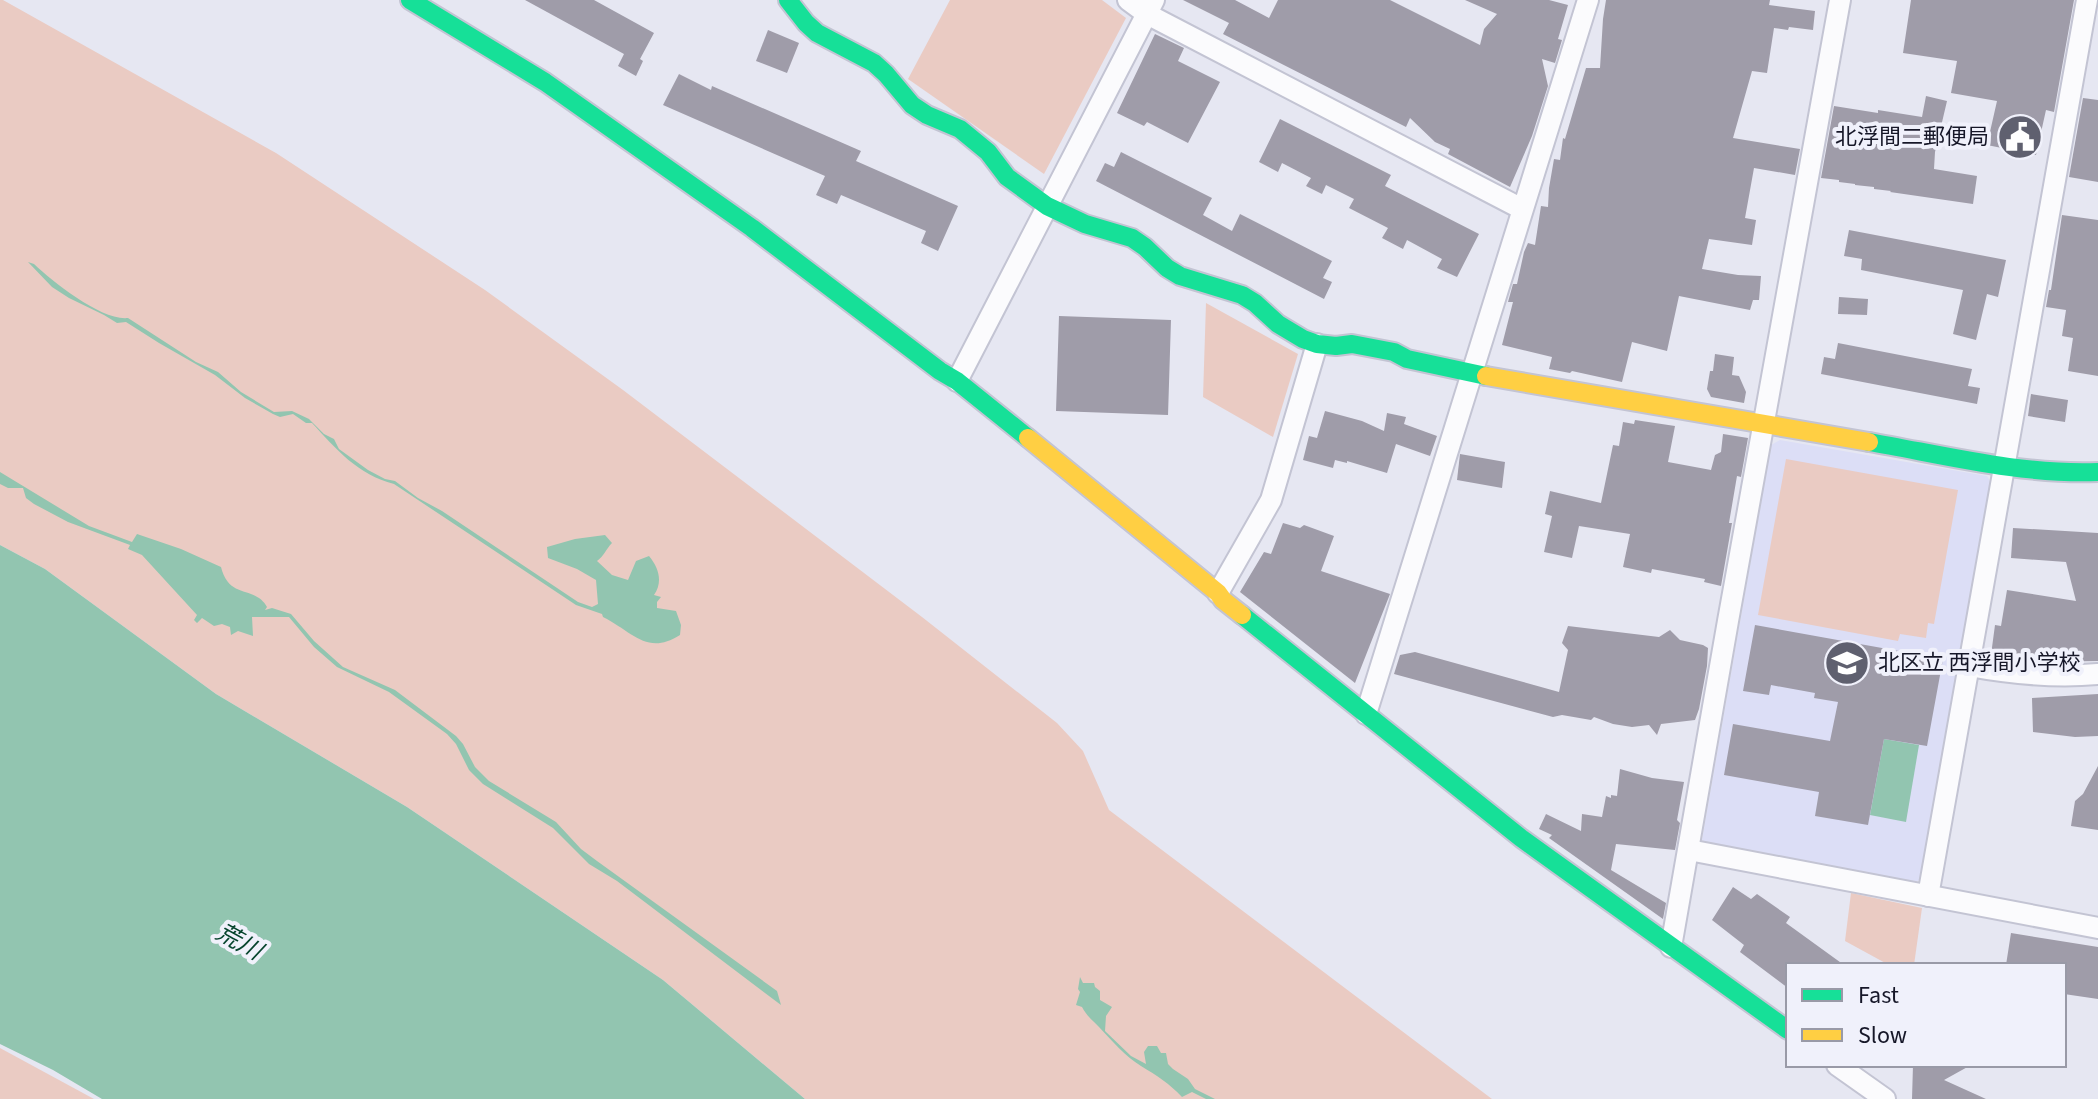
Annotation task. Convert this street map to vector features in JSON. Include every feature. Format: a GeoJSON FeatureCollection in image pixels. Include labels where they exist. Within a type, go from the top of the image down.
{"type":"FeatureCollection","features":[{"type":"Feature","properties":{"kind":"street"},"geometry":{"type":"LineString","coordinates":[[410,0],[545,82],[752,228],[957,381],[1223,600],[1521,838],[1786,1029]]}},
{"type":"Feature","properties":{"kind":"street"},"geometry":{"type":"LineString","coordinates":[[788,0],[817,33],[874,63],[912,105],[960,129],[988,152],[1007,177],[1047,206],[1085,224],[1132,238],[1180,276],[1242,295],[1291,332],[1317,344],[1352,344],[1471,373],[2004,465],[2047,472],[2098,472]]}},
{"type":"Feature","properties":{"kind":"street"},"geometry":{"type":"LineString","coordinates":[[1128,0],[1151,7],[1522,209]]}},
{"type":"Feature","properties":{"kind":"street"},"geometry":{"type":"LineString","coordinates":[[1366,714],[1588,0]]}},
{"type":"Feature","properties":{"kind":"street"},"geometry":{"type":"LineString","coordinates":[[1671,947],[1840,0]]}},
{"type":"Feature","properties":{"kind":"street"},"geometry":{"type":"LineString","coordinates":[[1928,896],[2087,0]]}},
{"type":"Feature","properties":{"kind":"street"},"geometry":{"type":"LineString","coordinates":[[957,381],[1151,7]]}},
{"type":"Feature","properties":{"kind":"street"},"geometry":{"type":"LineString","coordinates":[[1218,593],[1271,500],[1317,344]]}},
{"type":"Feature","properties":{"kind":"street"},"geometry":{"type":"LineString","coordinates":[[1969,666],[2044,676],[2098,674]]}},
{"type":"Feature","properties":{"kind":"street"},"geometry":{"type":"LineString","coordinates":[[1689,850],[2098,928]]}},
{"type":"Feature","properties":{"kind":"street"},"geometry":{"type":"LineString","coordinates":[[1840,1067],[1885,1099]]}},
{"type":"Feature","properties":{"kind":"shaded area"},"geometry":{"type":"Polygon","coordinates":[[[0,0],[276,153],[485,290],[623,390],[1057,723],[1083,751],[1109,810],[1492,1099],[805,1099],[663,980],[407,807],[216,694],[45,569],[0,545],[0,0]]]}},
{"type":"Feature","properties":{"kind":"shaded area"},"geometry":{"type":"Polygon","coordinates":[[[950,0],[1102,0],[1126,18],[1044,174],[908,79],[950,0]]]}},
{"type":"Feature","properties":{"kind":"shaded area"},"geometry":{"type":"Polygon","coordinates":[[[1206,303],[1298,354],[1273,437],[1203,397],[1206,303]]]}},
{"type":"Feature","properties":{"kind":"shaded area","name":"北区立 西浮間小学校"},"geometry":{"type":"Polygon","coordinates":[[[1780,440],[1987,476],[1993,486],[1923,877],[1913,884],[1706,846],[1702,840],[1771,445],[1780,440]]]}},
{"type":"Feature","properties":{"kind":"shaded area"},"geometry":{"type":"Polygon","coordinates":[[[1786,459],[1958,490],[1934,624],[1928,623],[1926,638],[1900,634],[1898,641],[1758,615],[1786,459]]]}},
{"type":"Feature","properties":{"kind":"shaded area"},"geometry":{"type":"Polygon","coordinates":[[[1851,893],[1922,908],[1914,963],[1885,963],[1845,941],[1851,893]]]}},
{"type":"Feature","properties":{"kind":"shaded area"},"geometry":{"type":"Polygon","coordinates":[[[0,1048],[94,1099],[0,1099],[0,1048]]]}},
{"type":"Feature","properties":{"kind":"water"},"geometry":{"type":"Polygon","coordinates":[[[28,262],[78,299],[105,313],[128,318],[196,362],[218,372],[241,392],[274,412],[292,411],[309,419],[334,439],[339,449],[368,470],[395,481],[578,602],[592,607],[598,604],[596,580],[548,558],[547,547],[605,535],[612,543],[597,561],[612,575],[628,580],[636,561],[649,556],[659,575],[654,595],[661,597],[657,608],[676,611],[681,625],[680,635],[658,643],[640,640],[602,614],[576,605],[394,484],[359,468],[339,451],[312,423],[306,423],[293,414],[280,417],[273,414],[126,322],[117,323],[69,298],[52,287],[28,262]]]}},
{"type":"Feature","properties":{"kind":"water"},"geometry":{"type":"Polygon","coordinates":[[[0,472],[89,526],[132,542],[137,534],[221,567],[230,584],[262,600],[267,607],[265,610],[272,608],[291,614],[314,641],[343,667],[395,690],[456,736],[475,767],[489,781],[556,822],[581,849],[777,991],[781,1005],[617,881],[589,864],[553,828],[483,784],[469,770],[456,744],[447,734],[389,692],[337,667],[314,647],[289,617],[252,617],[253,636],[238,631],[231,635],[230,627],[222,624],[214,626],[202,618],[197,623],[194,620],[197,615],[142,555],[128,549],[130,545],[68,522],[34,504],[26,498],[23,488],[8,488],[0,484],[0,472]]]}},
{"type":"Feature","properties":{"kind":"water","name":"荒川"},"geometry":{"type":"Polygon","coordinates":[[[0,545],[45,569],[216,694],[407,807],[663,980],[805,1099],[102,1099],[0,1044],[0,545]]]}},
{"type":"Feature","properties":{"kind":"water"},"geometry":{"type":"Polygon","coordinates":[[[1884,739],[1919,745],[1906,822],[1870,815],[1884,739]]]}},
{"type":"Feature","properties":{"kind":"water"},"geometry":{"type":"Polygon","coordinates":[[[1080,977],[1083,983],[1094,983],[1100,991],[1100,1000],[1112,1007],[1106,1016],[1105,1031],[1131,1056],[1146,1064],[1144,1052],[1148,1046],[1157,1046],[1161,1053],[1166,1053],[1168,1064],[1173,1069],[1188,1079],[1195,1089],[1215,1099],[1206,1099],[1192,1092],[1182,1097],[1124,1053],[1082,1007],[1076,1005],[1080,977]]]}},
{"type":"Feature","properties":{"kind":"building"},"geometry":{"type":"Polygon","coordinates":[[[525,0],[594,0],[654,33],[640,59],[643,61],[636,76],[618,66],[624,54],[525,0]]]}},
{"type":"Feature","properties":{"kind":"building"},"geometry":{"type":"Polygon","coordinates":[[[1183,0],[1235,0],[1269,18],[1278,0],[1390,0],[1480,45],[1484,29],[1497,14],[1465,0],[1549,0],[1568,5],[1555,63],[1542,59],[1548,86],[1532,136],[1510,187],[1448,154],[1450,149],[1435,142],[1410,118],[1406,127],[1223,34],[1229,23],[1183,0]]]}},
{"type":"Feature","properties":{"kind":"building"},"geometry":{"type":"Polygon","coordinates":[[[1606,0],[1770,0],[1769,5],[1815,11],[1813,30],[1774,28],[1767,73],[1752,71],[1733,138],[1800,149],[1795,175],[1754,168],[1745,218],[1756,220],[1752,245],[1709,239],[1702,269],[1761,276],[1759,300],[1753,300],[1750,310],[1679,296],[1667,351],[1632,342],[1622,382],[1549,369],[1552,357],[1502,345],[1513,302],[1508,302],[1513,284],[1517,284],[1528,243],[1535,245],[1541,206],[1548,207],[1554,159],[1560,160],[1563,138],[1586,68],[1600,68],[1606,0]]]}},
{"type":"Feature","properties":{"kind":"building"},"geometry":{"type":"Polygon","coordinates":[[[1911,0],[2074,0],[2054,112],[2046,110],[2036,155],[1987,145],[1997,101],[1951,93],[1957,61],[1903,53],[1911,0]]]}},
{"type":"Feature","properties":{"kind":"building"},"geometry":{"type":"Polygon","coordinates":[[[768,30],[799,43],[787,73],[756,61],[768,30]]]}},
{"type":"Feature","properties":{"kind":"building"},"geometry":{"type":"Polygon","coordinates":[[[1155,34],[1184,48],[1178,61],[1220,82],[1188,143],[1147,122],[1144,126],[1117,113],[1155,34]]]}},
{"type":"Feature","properties":{"kind":"building"},"geometry":{"type":"Polygon","coordinates":[[[679,74],[861,151],[856,161],[958,206],[938,251],[921,243],[926,231],[841,195],[837,204],[816,195],[825,176],[663,105],[679,74]]]}},
{"type":"Feature","properties":{"kind":"building"},"geometry":{"type":"Polygon","coordinates":[[[1926,96],[1947,101],[1934,169],[1977,176],[1973,204],[1821,178],[1834,106],[1922,117],[1926,96]]]}},
{"type":"Feature","properties":{"kind":"building"},"geometry":{"type":"Polygon","coordinates":[[[2083,98],[2098,100],[2098,182],[2069,177],[2083,98]]]}},
{"type":"Feature","properties":{"kind":"building"},"geometry":{"type":"Polygon","coordinates":[[[1280,119],[1391,175],[1385,186],[1479,234],[1457,277],[1437,268],[1442,259],[1407,240],[1403,249],[1382,238],[1388,228],[1349,208],[1354,199],[1326,185],[1322,194],[1306,186],[1311,178],[1282,163],[1278,172],[1259,162],[1280,119]]]}},
{"type":"Feature","properties":{"kind":"building"},"geometry":{"type":"Polygon","coordinates":[[[1121,152],[1212,198],[1203,215],[1232,231],[1240,214],[1332,261],[1323,278],[1332,282],[1324,299],[1096,181],[1105,163],[1114,167],[1121,152]]]}},
{"type":"Feature","properties":{"kind":"building"},"geometry":{"type":"Polygon","coordinates":[[[2062,215],[2098,220],[2098,376],[2068,371],[2073,338],[2062,336],[2066,310],[2046,307],[2062,215]]]}},
{"type":"Feature","properties":{"kind":"building"},"geometry":{"type":"Polygon","coordinates":[[[1849,230],[2006,260],[1998,297],[1987,294],[1976,340],[1953,334],[1963,290],[1861,270],[1862,259],[1844,256],[1849,230]]]}},
{"type":"Feature","properties":{"kind":"building"},"geometry":{"type":"Polygon","coordinates":[[[1839,297],[1868,299],[1867,315],[1838,314],[1839,297]]]}},
{"type":"Feature","properties":{"kind":"building"},"geometry":{"type":"Polygon","coordinates":[[[1059,316],[1171,320],[1168,415],[1056,411],[1059,316]]]}},
{"type":"Feature","properties":{"kind":"building"},"geometry":{"type":"Polygon","coordinates":[[[1838,343],[1972,369],[1968,386],[1980,388],[1977,404],[1821,374],[1824,357],[1835,359],[1838,343]]]}},
{"type":"Feature","properties":{"kind":"building"},"geometry":{"type":"Polygon","coordinates":[[[1715,354],[1734,357],[1732,375],[1739,376],[1746,392],[1744,403],[1711,397],[1707,389],[1715,354]]]}},
{"type":"Feature","properties":{"kind":"building"},"geometry":{"type":"Polygon","coordinates":[[[2031,394],[2068,400],[2065,422],[2028,416],[2031,394]]]}},
{"type":"Feature","properties":{"kind":"building"},"geometry":{"type":"Polygon","coordinates":[[[1325,411],[1362,421],[1384,431],[1387,413],[1406,417],[1404,424],[1437,436],[1430,456],[1396,444],[1387,473],[1347,461],[1335,460],[1333,468],[1303,460],[1309,436],[1317,438],[1325,411]]]}},
{"type":"Feature","properties":{"kind":"building"},"geometry":{"type":"Polygon","coordinates":[[[1635,420],[1675,426],[1668,462],[1711,470],[1715,455],[1721,452],[1723,434],[1748,438],[1741,477],[1737,476],[1721,586],[1704,582],[1705,579],[1623,567],[1630,534],[1579,526],[1572,558],[1544,552],[1552,516],[1545,514],[1550,491],[1601,503],[1613,445],[1619,446],[1623,422],[1634,424],[1635,420]]]}},
{"type":"Feature","properties":{"kind":"building"},"geometry":{"type":"Polygon","coordinates":[[[1460,454],[1505,462],[1502,488],[1457,480],[1460,454]]]}},
{"type":"Feature","properties":{"kind":"building"},"geometry":{"type":"Polygon","coordinates":[[[1283,523],[1300,528],[1304,525],[1334,536],[1321,571],[1390,594],[1355,683],[1240,592],[1264,552],[1271,554],[1283,523]]]}},
{"type":"Feature","properties":{"kind":"building"},"geometry":{"type":"Polygon","coordinates":[[[2013,528],[2098,533],[2098,661],[2034,662],[1991,655],[1995,625],[2001,626],[2007,590],[2076,601],[2066,562],[2011,558],[2013,528]]]}},
{"type":"Feature","properties":{"kind":"building"},"geometry":{"type":"Polygon","coordinates":[[[1755,625],[1943,659],[1927,746],[1884,739],[1868,825],[1815,816],[1819,792],[1724,775],[1733,724],[1830,741],[1838,702],[1814,698],[1815,693],[1771,685],[1769,695],[1743,691],[1755,625]]]}},
{"type":"Feature","properties":{"kind":"building"},"geometry":{"type":"Polygon","coordinates":[[[1568,626],[1659,637],[1670,630],[1680,640],[1708,648],[1695,720],[1661,724],[1657,735],[1649,725],[1632,727],[1594,717],[1591,720],[1562,715],[1553,717],[1394,674],[1400,655],[1415,652],[1559,692],[1568,650],[1562,643],[1568,626]]]}},
{"type":"Feature","properties":{"kind":"building"},"geometry":{"type":"Polygon","coordinates":[[[2098,694],[2098,736],[2075,737],[2033,732],[2032,698],[2098,694]]]}},
{"type":"Feature","properties":{"kind":"building"},"geometry":{"type":"Polygon","coordinates":[[[2098,766],[2098,830],[2071,826],[2075,801],[2083,794],[2098,766]]]}},
{"type":"Feature","properties":{"kind":"building"},"geometry":{"type":"Polygon","coordinates":[[[1620,769],[1652,778],[1684,782],[1675,850],[1616,844],[1611,870],[1666,903],[1663,919],[1549,838],[1552,835],[1539,829],[1546,814],[1581,831],[1582,814],[1602,817],[1606,796],[1617,796],[1620,769]]]}},
{"type":"Feature","properties":{"kind":"building"},"geometry":{"type":"Polygon","coordinates":[[[1733,887],[1751,899],[1757,894],[1790,917],[1786,923],[1841,963],[1786,963],[1786,986],[1740,952],[1744,945],[1712,920],[1733,887]]]}},
{"type":"Feature","properties":{"kind":"building"},"geometry":{"type":"Polygon","coordinates":[[[2011,933],[2098,947],[2098,999],[2066,994],[2066,963],[2006,963],[2011,933]]]}},
{"type":"Feature","properties":{"kind":"building"},"geometry":{"type":"Polygon","coordinates":[[[1913,1067],[1967,1067],[1944,1080],[1986,1099],[1912,1099],[1913,1067]]]}},
{"type":"Feature","properties":{"kind":"traffic: fast"},"geometry":{"type":"LineString","coordinates":[[410,0],[545,82],[752,228],[1028,438]]}},
{"type":"Feature","properties":{"kind":"traffic: fast"},"geometry":{"type":"LineString","coordinates":[[788,0],[817,33],[874,63],[912,105],[960,129],[988,152],[1007,177],[1047,206],[1085,224],[1132,238],[1180,276],[1242,295],[1278,324],[1303,339],[1317,344],[1352,344],[1394,352],[1407,359],[1486,376]]}},
{"type":"Feature","properties":{"kind":"traffic: fast"},"geometry":{"type":"LineString","coordinates":[[1869,442],[2011,467],[2098,472]]}},
{"type":"Feature","properties":{"kind":"traffic: fast"},"geometry":{"type":"LineString","coordinates":[[1242,615],[1521,838],[1786,1029]]}},
{"type":"Feature","properties":{"kind":"traffic: slow"},"geometry":{"type":"LineString","coordinates":[[1486,376],[1869,442]]}},
{"type":"Feature","properties":{"kind":"traffic: slow"},"geometry":{"type":"LineString","coordinates":[[1028,438],[1242,615]]}},
{"type":"Feature","properties":{"kind":"place","name":"北浮間二郵便局"},"geometry":{"type":"Point","coordinates":[2020,137]}},
{"type":"Feature","properties":{"kind":"place","name":"北区立 西浮間小学校"},"geometry":{"type":"Point","coordinates":[1847,663]}}]}
